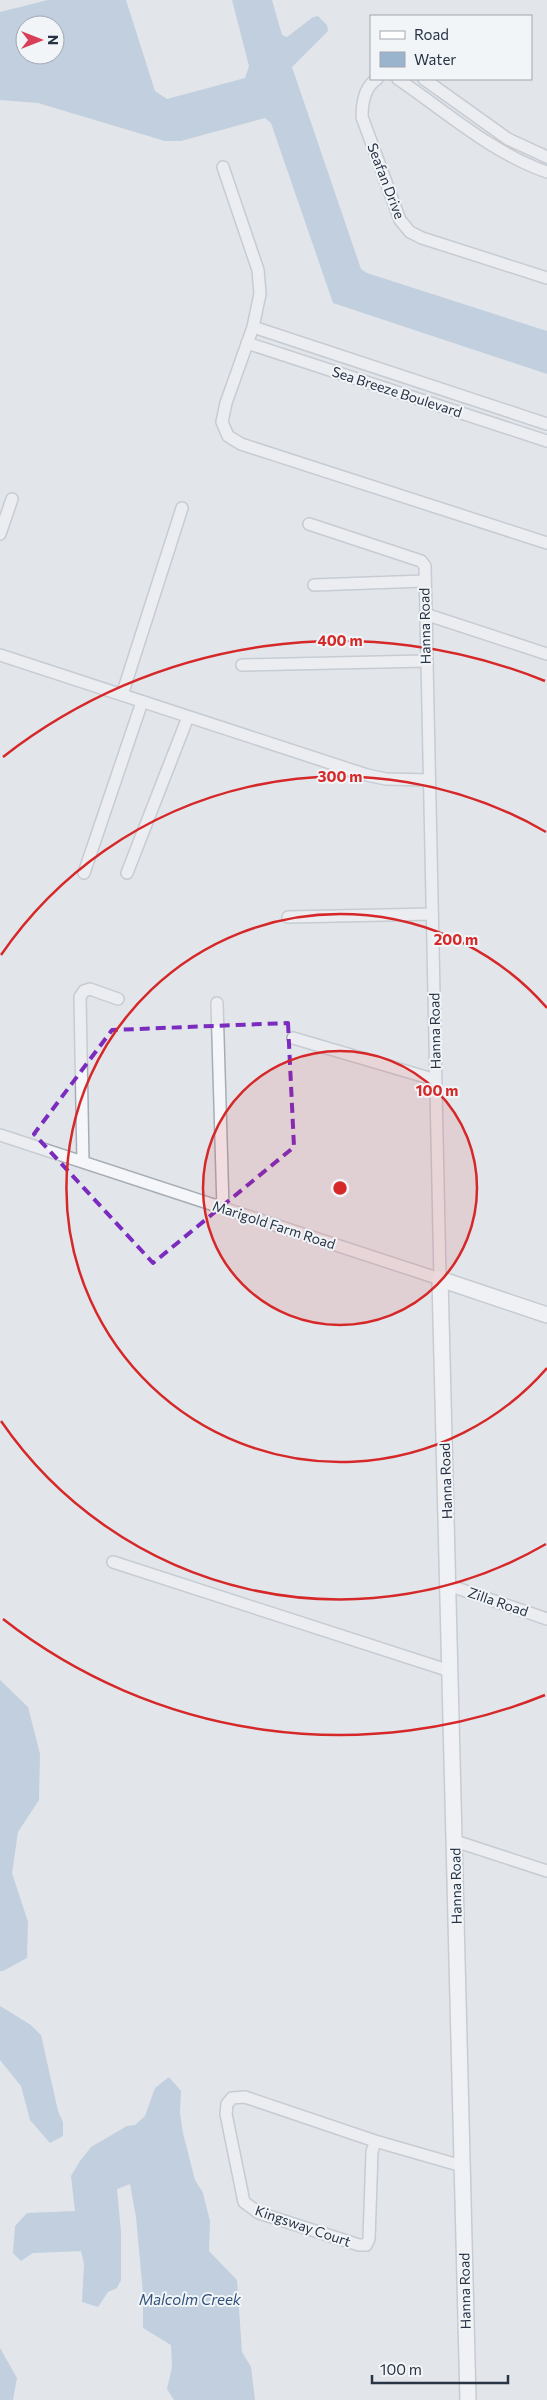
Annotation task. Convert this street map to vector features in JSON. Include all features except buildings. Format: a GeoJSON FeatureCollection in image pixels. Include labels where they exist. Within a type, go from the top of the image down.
{"type":"FeatureCollection","features":[{"type":"Feature","properties":{"kind":"street","name":"Seafan Drive"},"geometry":{"type":"LineString","coordinates":[[374,80],[371,82],[362,100],[362,117],[400,220],[410,232],[547,278]]}},
{"type":"Feature","properties":{"kind":"street"},"geometry":{"type":"LineString","coordinates":[[399,80],[476,134],[532,166],[547,172]]}},
{"type":"Feature","properties":{"kind":"street"},"geometry":{"type":"LineString","coordinates":[[425,80],[508,138],[547,157]]}},
{"type":"Feature","properties":{"kind":"street"},"geometry":{"type":"LineString","coordinates":[[223,167],[258,270],[260,294],[253,328],[226,403],[222,422],[228,436],[234,441],[547,543]]}},
{"type":"Feature","properties":{"kind":"street","name":"Sea Breeze Boulevard"},"geometry":{"type":"LineString","coordinates":[[253,328],[547,424]]}},
{"type":"Feature","properties":{"kind":"street","name":"Sea Breeze Boulevard"},"geometry":{"type":"LineString","coordinates":[[247,343],[547,441]]}},
{"type":"Feature","properties":{"kind":"street"},"geometry":{"type":"LineString","coordinates":[[0,534],[12,499]]}},
{"type":"Feature","properties":{"kind":"street"},"geometry":{"type":"LineString","coordinates":[[122,695],[182,508]]}},
{"type":"Feature","properties":{"kind":"street","name":"Hanna Road"},"geometry":{"type":"LineString","coordinates":[[309,524],[423,563],[468,2400]]}},
{"type":"Feature","properties":{"kind":"street"},"geometry":{"type":"LineString","coordinates":[[314,585],[424,580]]}},
{"type":"Feature","properties":{"kind":"street"},"geometry":{"type":"LineString","coordinates":[[425,614],[547,654]]}},
{"type":"Feature","properties":{"kind":"street"},"geometry":{"type":"LineString","coordinates":[[0,655],[377,778],[429,780]]}},
{"type":"Feature","properties":{"kind":"street"},"geometry":{"type":"LineString","coordinates":[[242,665],[426,661]]}},
{"type":"Feature","properties":{"kind":"street"},"geometry":{"type":"LineString","coordinates":[[84,872],[142,702]]}},
{"type":"Feature","properties":{"kind":"street"},"geometry":{"type":"LineString","coordinates":[[127,874],[188,717]]}},
{"type":"Feature","properties":{"kind":"street"},"geometry":{"type":"LineString","coordinates":[[288,917],[432,914]]}},
{"type":"Feature","properties":{"kind":"street"},"geometry":{"type":"LineString","coordinates":[[83,1162],[80,997],[90,989],[118,999]]}},
{"type":"Feature","properties":{"kind":"street"},"geometry":{"type":"LineString","coordinates":[[217,1003],[223,1208]]}},
{"type":"Feature","properties":{"kind":"street"},"geometry":{"type":"LineString","coordinates":[[293,1038],[436,1080]]}},
{"type":"Feature","properties":{"kind":"street","name":"Marigold Farm Road"},"geometry":{"type":"LineString","coordinates":[[0,1135],[547,1315]]}},
{"type":"Feature","properties":{"kind":"street"},"geometry":{"type":"LineString","coordinates":[[113,1562],[450,1672]]}},
{"type":"Feature","properties":{"kind":"street","name":"Zilla Road"},"geometry":{"type":"LineString","coordinates":[[448,1585],[547,1619]]}},
{"type":"Feature","properties":{"kind":"street"},"geometry":{"type":"LineString","coordinates":[[454,1841],[547,1871]]}},
{"type":"Feature","properties":{"kind":"street","name":"Kingsway Court"},"geometry":{"type":"LineString","coordinates":[[375,2141],[372,2152],[369,2239],[366,2245],[359,2245],[260,2213],[244,2202],[226,2114],[227,2104],[232,2098],[245,2098],[375,2141],[462,2166]]}},
{"type":"Feature","properties":{"kind":"highlighted area"},"geometry":{"type":"Polygon","coordinates":[[[288,1023],[294,1147],[153,1263],[34,1134],[112,1030],[288,1023]]]}},
{"type":"Feature","properties":{"kind":"water"},"geometry":{"type":"Polygon","coordinates":[[[48,0],[126,0],[155,91],[167,99],[245,78],[249,66],[232,0],[272,0],[282,35],[287,37],[313,17],[318,16],[327,25],[328,31],[292,67],[361,269],[367,273],[547,331],[547,374],[333,303],[271,123],[265,118],[181,141],[165,141],[38,103],[0,100],[0,12],[48,0]]]}},
{"type":"Feature","properties":{"kind":"water"},"geometry":{"type":"Polygon","coordinates":[[[0,1680],[28,1707],[40,1754],[39,1800],[18,1832],[12,1873],[28,1922],[27,1958],[3,1971],[0,1971],[0,1680]]]}},
{"type":"Feature","properties":{"kind":"water"},"geometry":{"type":"Polygon","coordinates":[[[0,2006],[31,2025],[41,2035],[58,2111],[63,2122],[63,2136],[50,2143],[30,2120],[21,2086],[0,2060],[0,2006]]]}},
{"type":"Feature","properties":{"kind":"water","name":"Malcolm Creek"},"geometry":{"type":"Polygon","coordinates":[[[169,2077],[181,2091],[180,2113],[183,2133],[195,2180],[203,2193],[210,2221],[209,2251],[237,2280],[242,2352],[251,2367],[255,2400],[174,2400],[167,2389],[172,2367],[171,2345],[143,2328],[143,2293],[136,2217],[130,2184],[117,2189],[121,2232],[121,2280],[117,2288],[108,2292],[98,2307],[82,2302],[84,2264],[81,2251],[33,2253],[21,2261],[13,2253],[15,2226],[27,2213],[75,2211],[71,2176],[80,2161],[91,2147],[127,2126],[135,2125],[145,2116],[155,2088],[169,2077]]]}},
{"type":"Feature","properties":{"kind":"water"},"geometry":{"type":"Polygon","coordinates":[[[0,2348],[17,2378],[13,2400],[0,2400],[0,2348]]]}}]}
